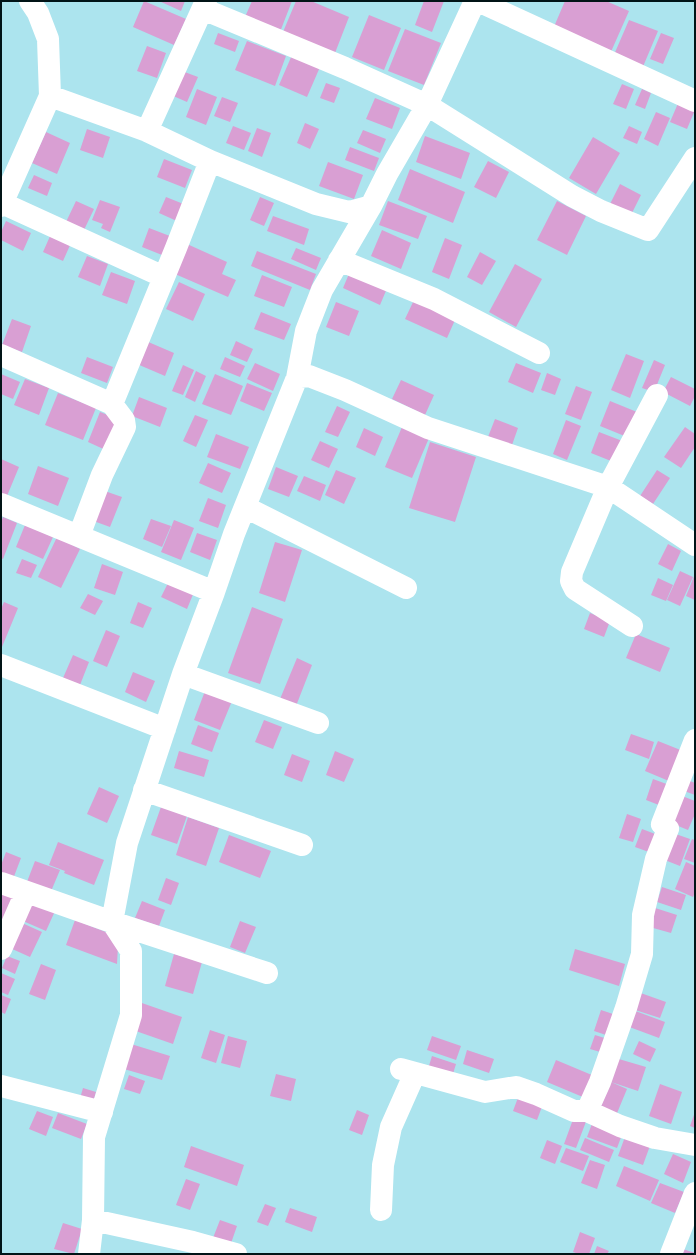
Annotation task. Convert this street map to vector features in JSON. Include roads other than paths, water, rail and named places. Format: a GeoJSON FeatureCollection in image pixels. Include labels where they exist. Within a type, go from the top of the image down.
{"type":"FeatureCollection","features":[{"type":"Feature","properties":{"kind":"street"},"geometry":{"type":"LineString","coordinates":[[30,1],[38,13],[48,39],[50,96],[6,177],[2,204],[164,278]]}},
{"type":"Feature","properties":{"kind":"street"},"geometry":{"type":"LineString","coordinates":[[89,1254],[93,1220],[94,1137],[131,1015],[131,951],[112,922],[127,843],[183,674],[245,507],[297,378],[306,331],[322,290],[427,105],[476,1],[695,101]]}},
{"type":"Feature","properties":{"kind":"street"},"geometry":{"type":"LineString","coordinates":[[147,132],[205,5],[427,105],[572,196],[601,211],[648,230],[695,158]]}},
{"type":"Feature","properties":{"kind":"street"},"geometry":{"type":"LineString","coordinates":[[50,96],[147,132],[316,204],[349,212],[371,206]]}},
{"type":"Feature","properties":{"kind":"street"},"geometry":{"type":"LineString","coordinates":[[112,404],[164,278],[210,160]]}},
{"type":"Feature","properties":{"kind":"street"},"geometry":{"type":"LineString","coordinates":[[340,260],[434,299],[539,353]]}},
{"type":"Feature","properties":{"kind":"street"},"geometry":{"type":"LineString","coordinates":[[1,356],[112,404],[124,420],[125,427],[102,475],[79,536]]}},
{"type":"Feature","properties":{"kind":"street"},"geometry":{"type":"LineString","coordinates":[[297,378],[310,376],[345,390],[428,428],[608,487],[695,545]]}},
{"type":"Feature","properties":{"kind":"street"},"geometry":{"type":"LineString","coordinates":[[632,626],[575,589],[571,580],[572,572],[608,487],[657,395]]}},
{"type":"Feature","properties":{"kind":"street"},"geometry":{"type":"LineString","coordinates":[[1,504],[214,592]]}},
{"type":"Feature","properties":{"kind":"street"},"geometry":{"type":"LineString","coordinates":[[245,507],[406,588]]}},
{"type":"Feature","properties":{"kind":"street"},"geometry":{"type":"LineString","coordinates":[[1,665],[165,729]]}},
{"type":"Feature","properties":{"kind":"street"},"geometry":{"type":"LineString","coordinates":[[183,674],[318,723]]}},
{"type":"Feature","properties":{"kind":"street"},"geometry":{"type":"LineString","coordinates":[[587,1111],[600,1082],[621,1023],[640,961],[642,954],[643,915],[656,859],[668,829],[662,824],[695,740]]}},
{"type":"Feature","properties":{"kind":"street"},"geometry":{"type":"LineString","coordinates":[[144,790],[302,845]]}},
{"type":"Feature","properties":{"kind":"street"},"geometry":{"type":"LineString","coordinates":[[1,883],[112,922],[267,973]]}},
{"type":"Feature","properties":{"kind":"street"},"geometry":{"type":"LineString","coordinates":[[1,949],[26,892]]}},
{"type":"Feature","properties":{"kind":"street"},"geometry":{"type":"LineString","coordinates":[[381,1210],[383,1165],[391,1126],[408,1071],[485,1092],[516,1087],[574,1111],[587,1111],[620,1126],[655,1138],[695,1145]]}},
{"type":"Feature","properties":{"kind":"street"},"geometry":{"type":"LineString","coordinates":[[1,1086],[102,1112]]}},
{"type":"Feature","properties":{"kind":"street"},"geometry":{"type":"LineString","coordinates":[[671,1254],[695,1192]]}},
{"type":"Feature","properties":{"kind":"street"},"geometry":{"type":"LineString","coordinates":[[93,1220],[193,1242],[236,1254]]}}]}
